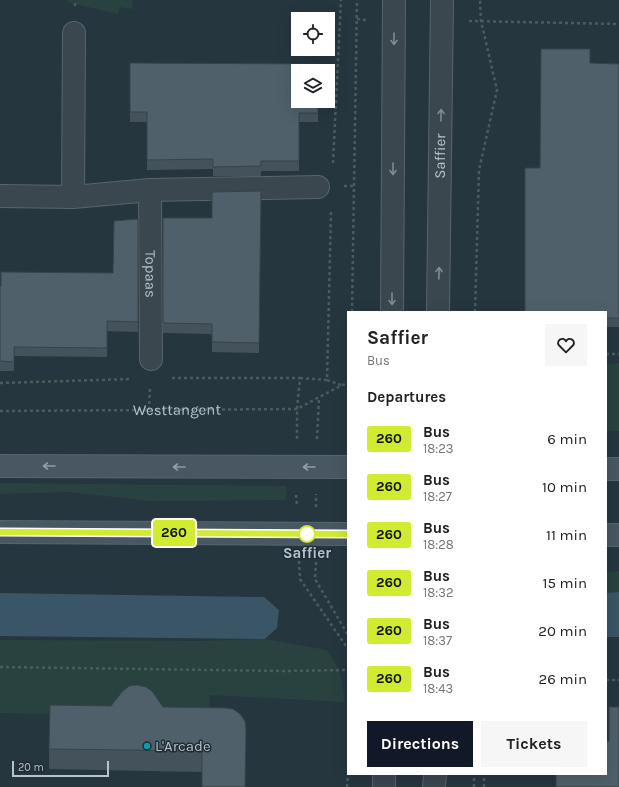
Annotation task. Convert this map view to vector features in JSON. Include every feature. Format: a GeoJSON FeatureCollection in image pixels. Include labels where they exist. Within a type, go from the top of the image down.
{"type":"FeatureCollection","features":[{"type":"Feature","properties":{"kind":"main road"},"geometry":{"type":"LineString","coordinates":[[0,466],[347,467]]}},
{"type":"Feature","properties":{"kind":"main road"},"geometry":{"type":"LineString","coordinates":[[607,469],[619,469]]}},
{"type":"Feature","properties":{"kind":"main road"},"geometry":{"type":"LineString","coordinates":[[0,532],[347,534]]}},
{"type":"Feature","properties":{"kind":"main road"},"geometry":{"type":"LineString","coordinates":[[607,535],[619,535]]}},
{"type":"Feature","properties":{"kind":"street","name":"Saffier"},"geometry":{"type":"LineString","coordinates":[[438,311],[442,0]]}},
{"type":"Feature","properties":{"kind":"street"},"geometry":{"type":"LineString","coordinates":[[392,311],[394,10]]}},
{"type":"Feature","properties":{"kind":"street"},"geometry":{"type":"LineString","coordinates":[[72,197],[74,33]]}},
{"type":"Feature","properties":{"kind":"street"},"geometry":{"type":"LineString","coordinates":[[0,196],[72,197],[150,190],[318,186]]}},
{"type":"Feature","properties":{"kind":"street","name":"Topaas"},"geometry":{"type":"LineString","coordinates":[[150,190],[151,358]]}},
{"type":"Feature","properties":{"kind":"street"},"geometry":{"type":"LineString","coordinates":[[384,775],[384,787]]}},
{"type":"Feature","properties":{"kind":"street"},"geometry":{"type":"LineString","coordinates":[[434,787],[435,775]]}},
{"type":"Feature","properties":{"kind":"path"},"geometry":{"type":"LineString","coordinates":[[352,311],[357,0]]}},
{"type":"Feature","properties":{"kind":"path"},"geometry":{"type":"LineString","coordinates":[[475,311],[479,170],[497,90],[481,21],[480,0]]}},
{"type":"Feature","properties":{"kind":"path"},"geometry":{"type":"LineString","coordinates":[[357,19],[394,10]]}},
{"type":"Feature","properties":{"kind":"path"},"geometry":{"type":"LineString","coordinates":[[442,23],[481,21],[619,24]]}},
{"type":"Feature","properties":{"kind":"path"},"geometry":{"type":"LineString","coordinates":[[607,354],[619,354]]}},
{"type":"Feature","properties":{"kind":"path"},"geometry":{"type":"LineString","coordinates":[[327,380],[342,385]]}},
{"type":"Feature","properties":{"kind":"path","name":"Westtangent"},"geometry":{"type":"LineString","coordinates":[[0,411],[297,409],[342,385],[347,384]]}},
{"type":"Feature","properties":{"kind":"path"},"geometry":{"type":"LineString","coordinates":[[0,667],[283,671],[347,670]]}},
{"type":"Feature","properties":{"kind":"path"},"geometry":{"type":"LineString","coordinates":[[607,680],[619,680]]}},
{"type":"Feature","properties":{"kind":"path"},"geometry":{"type":"LineString","coordinates":[[348,775],[348,787]]}},
{"type":"Feature","properties":{"kind":"path"},"geometry":{"type":"LineString","coordinates":[[474,775],[474,787]]}},
{"type":"Feature","properties":{"kind":"path"},"geometry":{"type":"LineString","coordinates":[[484,775],[484,787]]}},
{"type":"Feature","properties":{"kind":"green space"},"geometry":{"type":"Polygon","coordinates":[[[67,0],[132,0],[133,9],[119,7],[118,14],[67,2],[67,0]]]}},
{"type":"Feature","properties":{"kind":"green space"},"geometry":{"type":"Polygon","coordinates":[[[619,363],[619,431],[607,431],[607,364],[619,363]]]}},
{"type":"Feature","properties":{"kind":"green space"},"geometry":{"type":"Polygon","coordinates":[[[0,483],[286,486],[286,500],[151,501],[68,492],[0,494],[0,483]]]}},
{"type":"Feature","properties":{"kind":"green space"},"geometry":{"type":"Polygon","coordinates":[[[619,571],[619,592],[607,593],[607,572],[619,571]]]}},
{"type":"Feature","properties":{"kind":"green space"},"geometry":{"type":"Polygon","coordinates":[[[265,639],[327,650],[340,672],[345,702],[210,695],[208,719],[108,714],[0,713],[0,640],[202,641],[265,639]]]}},
{"type":"Feature","properties":{"kind":"water"},"geometry":{"type":"Polygon","coordinates":[[[619,592],[619,637],[607,637],[607,593],[619,592]]]}},
{"type":"Feature","properties":{"kind":"water"},"geometry":{"type":"Polygon","coordinates":[[[0,593],[264,597],[279,610],[277,628],[265,639],[0,636],[0,593]]]}},
{"type":"Feature","properties":{"kind":"building"},"geometry":{"type":"Polygon","coordinates":[[[541,49],[590,49],[590,63],[619,64],[619,318],[607,318],[607,311],[525,311],[525,168],[540,168],[541,49]]]}},
{"type":"Feature","properties":{"kind":"building"},"geometry":{"type":"Polygon","coordinates":[[[130,63],[318,64],[291,64],[291,108],[318,108],[318,113],[299,113],[299,161],[261,161],[261,166],[213,167],[213,159],[147,160],[147,112],[130,112],[130,63]]]}},
{"type":"Feature","properties":{"kind":"building"},"geometry":{"type":"Polygon","coordinates":[[[261,191],[259,343],[212,342],[212,324],[163,323],[163,218],[212,218],[212,192],[261,191]]]}},
{"type":"Feature","properties":{"kind":"building"},"geometry":{"type":"Polygon","coordinates":[[[138,219],[138,322],[107,321],[107,348],[14,347],[14,362],[0,361],[1,272],[113,273],[114,221],[138,219]]]}},
{"type":"Feature","properties":{"kind":"building","name":"L'Arcade"},"geometry":{"type":"Polygon","coordinates":[[[137,685],[146,687],[152,691],[163,707],[225,708],[233,709],[240,714],[245,721],[246,730],[245,787],[202,787],[202,751],[49,749],[50,705],[111,706],[129,686],[137,685]]]}},
{"type":"Feature","properties":{"kind":"building"},"geometry":{"type":"Polygon","coordinates":[[[609,707],[619,707],[619,787],[556,787],[556,775],[607,775],[607,741],[609,741],[609,707]]]}},
{"type":"Feature","properties":{"kind":"bus line","name":"260"},"geometry":{"type":"LineString","coordinates":[[0,532],[347,534]]}},
{"type":"Feature","properties":{"kind":"place","name":"Saffier"},"geometry":{"type":"Point","coordinates":[307,534]}},
{"type":"Feature","properties":{"kind":"place","name":"L'Arcade"},"geometry":{"type":"Point","coordinates":[147,746]}}]}
